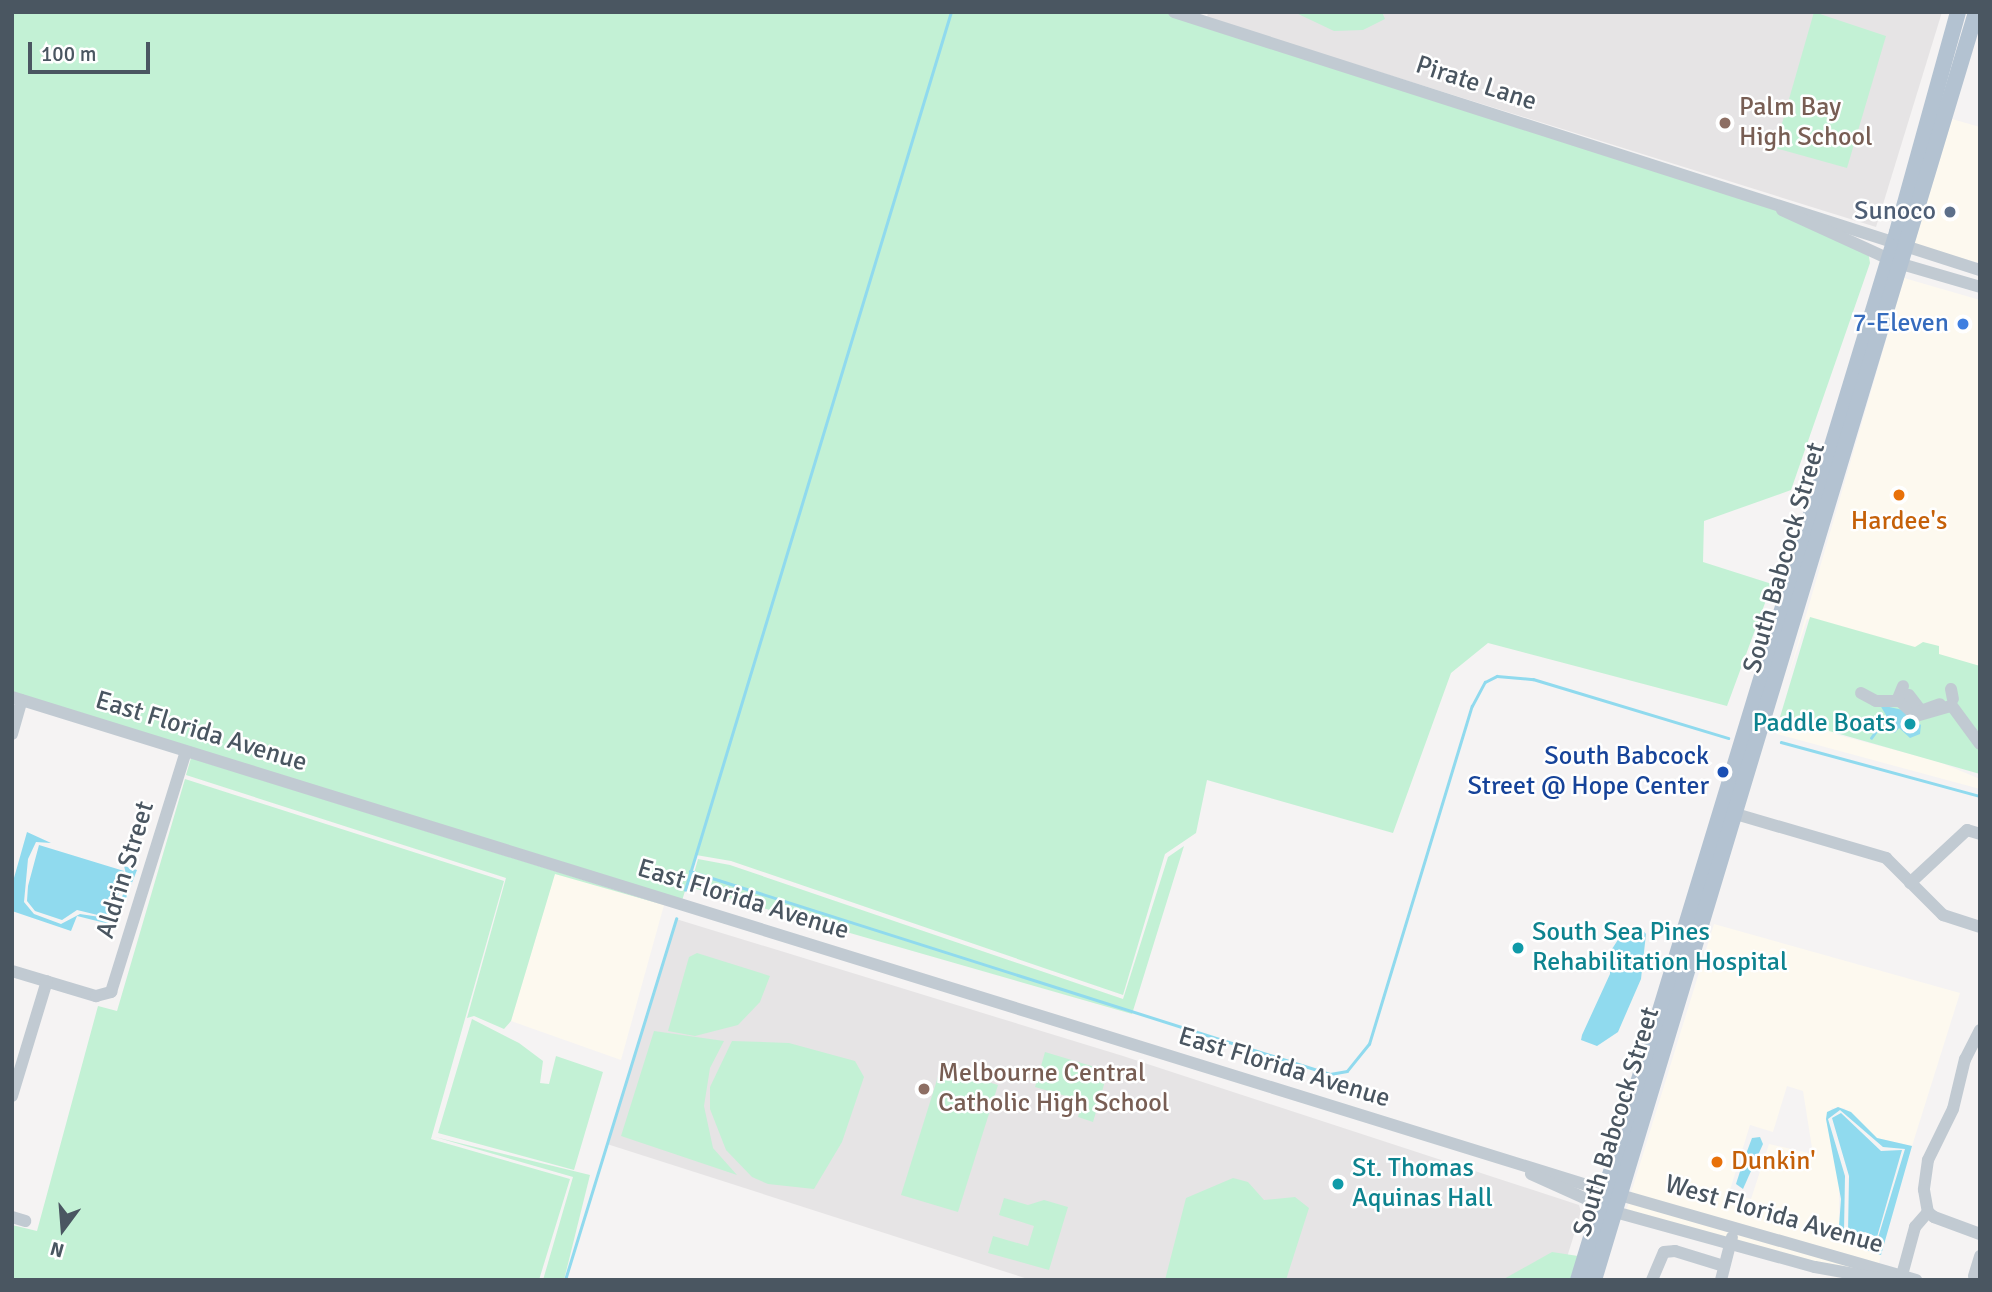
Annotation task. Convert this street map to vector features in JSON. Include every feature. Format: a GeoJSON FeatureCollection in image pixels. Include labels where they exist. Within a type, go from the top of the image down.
{"type":"FeatureCollection","features":[{"type":"Feature","properties":{"kind":"main road","name":"South Babcock Street"},"geometry":{"type":"LineString","coordinates":[[1896,253],[1958,12]]}},
{"type":"Feature","properties":{"kind":"main road","name":"South Babcock Street"},"geometry":{"type":"LineString","coordinates":[[1594,1280],[1611,1201],[1896,253],[1976,12]]}},
{"type":"Feature","properties":{"kind":"main road","name":"South Babcock Street"},"geometry":{"type":"LineString","coordinates":[[1578,1280],[1611,1201]]}},
{"type":"Feature","properties":{"kind":"street","name":"Pirate Lane"},"geometry":{"type":"LineString","coordinates":[[1174,12],[1763,199],[1896,253]]}},
{"type":"Feature","properties":{"kind":"street","name":"Pirate Lane"},"geometry":{"type":"LineString","coordinates":[[1763,199],[1814,228],[1896,253]]}},
{"type":"Feature","properties":{"kind":"street"},"geometry":{"type":"LineString","coordinates":[[1896,253],[1980,270]]}},
{"type":"Feature","properties":{"kind":"street"},"geometry":{"type":"LineString","coordinates":[[1896,253],[1980,287]]}},
{"type":"Feature","properties":{"kind":"street"},"geometry":{"type":"LineString","coordinates":[[1861,692],[1879,703],[1903,694],[1921,711],[1945,705],[1980,744]]}},
{"type":"Feature","properties":{"kind":"street"},"geometry":{"type":"LineString","coordinates":[[12,734],[17,699]]}},
{"type":"Feature","properties":{"kind":"street","name":"East Florida Avenue"},"geometry":{"type":"LineString","coordinates":[[17,699],[1459,1146],[1611,1201]]}},
{"type":"Feature","properties":{"kind":"street","name":"Aldrin Street"},"geometry":{"type":"LineString","coordinates":[[47,981],[102,996],[114,986],[186,751]]}},
{"type":"Feature","properties":{"kind":"street"},"geometry":{"type":"LineString","coordinates":[[1729,812],[1886,858],[1943,915],[1980,927]]}},
{"type":"Feature","properties":{"kind":"street"},"geometry":{"type":"LineString","coordinates":[[1910,883],[1967,830],[1980,834]]}},
{"type":"Feature","properties":{"kind":"street"},"geometry":{"type":"LineString","coordinates":[[12,971],[47,981],[12,1096]]}},
{"type":"Feature","properties":{"kind":"street"},"geometry":{"type":"LineString","coordinates":[[1902,1275],[1915,1227],[1927,1212],[1928,1160],[1953,1110],[1965,1059],[1980,1030]]}},
{"type":"Feature","properties":{"kind":"street","name":"West Florida Avenue"},"geometry":{"type":"LineString","coordinates":[[1611,1201],[1736,1227],[1916,1280]]}},
{"type":"Feature","properties":{"kind":"street","name":"West Florida Avenue"},"geometry":{"type":"LineString","coordinates":[[1611,1201],[1730,1245],[1888,1280]]}},
{"type":"Feature","properties":{"kind":"street"},"geometry":{"type":"LineString","coordinates":[[1927,1212],[1980,1234]]}},
{"type":"Feature","properties":{"kind":"street"},"geometry":{"type":"LineString","coordinates":[[1721,1280],[1736,1227]]}},
{"type":"Feature","properties":{"kind":"street"},"geometry":{"type":"LineString","coordinates":[[1651,1280],[1664,1252],[1675,1251],[1724,1266]]}},
{"type":"Feature","properties":{"kind":"street"},"geometry":{"type":"LineString","coordinates":[[1974,1276],[1980,1256]]}},
{"type":"Feature","properties":{"kind":"shaded area","name":"Palm Bay High School"},"geometry":{"type":"Polygon","coordinates":[[[1208,12],[1942,12],[1876,227],[1207,18],[1208,12]]]}},
{"type":"Feature","properties":{"kind":"shaded area"},"geometry":{"type":"Polygon","coordinates":[[[1952,119],[1980,127],[1980,263],[1914,245],[1952,119]]]}},
{"type":"Feature","properties":{"kind":"shaded area"},"geometry":{"type":"Polygon","coordinates":[[[1904,278],[1980,300],[1980,766],[1828,623],[1807,619],[1786,684],[1904,278]]]}},
{"type":"Feature","properties":{"kind":"shaded area"},"geometry":{"type":"Polygon","coordinates":[[[1791,720],[1809,727],[1814,722],[1838,735],[1937,761],[1980,779],[1980,789],[1777,734],[1779,721],[1791,720]]]}},
{"type":"Feature","properties":{"kind":"shaded area"},"geometry":{"type":"Polygon","coordinates":[[[555,873],[664,905],[621,1060],[511,1021],[555,873]]]}},
{"type":"Feature","properties":{"kind":"shaded area","name":"Melbourne Central Catholic High School"},"geometry":{"type":"Polygon","coordinates":[[[676,919],[1123,1056],[1579,1205],[1581,1212],[1560,1280],[1031,1280],[607,1144],[676,919]]]}},
{"type":"Feature","properties":{"kind":"shaded area"},"geometry":{"type":"Polygon","coordinates":[[[1714,924],[1960,993],[1912,1146],[1877,1138],[1844,1108],[1832,1108],[1826,1119],[1839,1181],[1839,1231],[1847,1245],[1881,1255],[1879,1263],[1631,1193],[1714,924]],[[1787,1086],[1773,1132],[1750,1125],[1729,1193],[1751,1199],[1769,1144],[1813,1154],[1803,1091],[1787,1086]]]}},
{"type":"Feature","properties":{"kind":"shaded area"},"geometry":{"type":"Polygon","coordinates":[[[1629,1202],[1877,1272],[1817,1262],[1626,1211],[1629,1202]]]}},
{"type":"Feature","properties":{"kind":"green space"},"geometry":{"type":"Polygon","coordinates":[[[12,12],[1173,12],[1764,199],[1868,251],[1870,263],[1791,490],[1704,521],[1703,562],[1772,584],[1727,706],[1488,643],[1451,673],[1393,833],[1207,780],[1196,833],[1165,854],[1123,995],[731,861],[696,855],[681,904],[12,697],[12,12]]]}},
{"type":"Feature","properties":{"kind":"green space"},"geometry":{"type":"Polygon","coordinates":[[[1294,12],[1382,12],[1385,19],[1363,30],[1334,31],[1294,12]]]}},
{"type":"Feature","properties":{"kind":"green space"},"geometry":{"type":"Polygon","coordinates":[[[1814,12],[1886,36],[1847,168],[1775,148],[1814,12]]]}},
{"type":"Feature","properties":{"kind":"green space"},"geometry":{"type":"Polygon","coordinates":[[[1810,617],[1915,647],[1923,642],[1939,646],[1939,654],[1980,666],[1980,774],[1780,717],[1810,617]]]}},
{"type":"Feature","properties":{"kind":"green space"},"geometry":{"type":"Polygon","coordinates":[[[191,758],[664,905],[555,874],[511,1021],[504,1029],[474,1016],[467,1018],[506,878],[186,775],[191,758]]]}},
{"type":"Feature","properties":{"kind":"green space"},"geometry":{"type":"Polygon","coordinates":[[[185,779],[504,881],[431,1139],[570,1179],[539,1280],[12,1280],[12,1225],[37,1231],[98,1006],[117,1011],[185,779]]]}},
{"type":"Feature","properties":{"kind":"green space"},"geometry":{"type":"Polygon","coordinates":[[[1184,846],[1132,1014],[690,887],[698,859],[730,865],[1123,999],[1168,857],[1184,846]]]}},
{"type":"Feature","properties":{"kind":"green space"},"geometry":{"type":"Polygon","coordinates":[[[697,953],[770,976],[760,1002],[738,1025],[695,1036],[668,1031],[689,957],[697,953]]]}},
{"type":"Feature","properties":{"kind":"green space"},"geometry":{"type":"Polygon","coordinates":[[[472,1019],[519,1043],[543,1061],[540,1083],[549,1084],[556,1056],[603,1072],[574,1170],[438,1133],[472,1019]]]}},
{"type":"Feature","properties":{"kind":"green space"},"geometry":{"type":"Polygon","coordinates":[[[654,1031],[724,1041],[710,1068],[704,1106],[713,1148],[737,1175],[621,1136],[654,1031]]]}},
{"type":"Feature","properties":{"kind":"green space"},"geometry":{"type":"Polygon","coordinates":[[[732,1041],[789,1043],[855,1061],[864,1077],[842,1142],[814,1189],[768,1184],[752,1177],[726,1150],[710,1109],[710,1087],[732,1041]]]}},
{"type":"Feature","properties":{"kind":"green space"},"geometry":{"type":"Polygon","coordinates":[[[1045,1052],[1108,1071],[1093,1122],[1078,1117],[1083,1101],[1035,1087],[1045,1052]]]}},
{"type":"Feature","properties":{"kind":"green space"},"geometry":{"type":"Polygon","coordinates":[[[941,1067],[998,1085],[958,1212],[901,1195],[941,1067]]]}},
{"type":"Feature","properties":{"kind":"green space"},"geometry":{"type":"Polygon","coordinates":[[[435,1137],[590,1175],[564,1280],[543,1280],[573,1177],[435,1137]]]}},
{"type":"Feature","properties":{"kind":"green space"},"geometry":{"type":"Polygon","coordinates":[[[1233,1178],[1248,1182],[1264,1200],[1295,1197],[1309,1208],[1286,1280],[1165,1280],[1186,1198],[1233,1178]]]}},
{"type":"Feature","properties":{"kind":"green space"},"geometry":{"type":"Polygon","coordinates":[[[1004,1198],[1028,1205],[1044,1200],[1068,1207],[1049,1270],[988,1253],[993,1236],[1028,1246],[1034,1226],[999,1215],[1004,1198]]]}},
{"type":"Feature","properties":{"kind":"green space"},"geometry":{"type":"Polygon","coordinates":[[[1552,1252],[1578,1256],[1570,1280],[1502,1280],[1552,1252]]]}},
{"type":"Feature","properties":{"kind":"water"},"geometry":{"type":"Polygon","coordinates":[[[1880,705],[1903,710],[1921,725],[1920,734],[1910,738],[1899,728],[1895,733],[1886,730],[1890,722],[1880,705]]]}},
{"type":"Feature","properties":{"kind":"water"},"geometry":{"type":"Polygon","coordinates":[[[27,832],[51,843],[36,842],[28,859],[24,902],[34,914],[61,924],[80,914],[113,919],[128,882],[124,866],[137,870],[117,921],[109,924],[77,916],[71,931],[12,911],[12,885],[27,832]]]}},
{"type":"Feature","properties":{"kind":"water"},"geometry":{"type":"Polygon","coordinates":[[[39,845],[124,871],[114,912],[106,917],[77,910],[62,920],[35,911],[27,901],[28,886],[39,845]]]}},
{"type":"Feature","properties":{"kind":"water"},"geometry":{"type":"Polygon","coordinates":[[[1625,929],[1642,929],[1646,934],[1641,979],[1618,1032],[1597,1046],[1581,1040],[1582,1035],[1610,974],[1610,952],[1625,929]]]}},
{"type":"Feature","properties":{"kind":"water"},"geometry":{"type":"Polygon","coordinates":[[[1838,1107],[1851,1112],[1877,1138],[1912,1146],[1881,1255],[1838,1240],[1841,1199],[1826,1119],[1827,1112],[1838,1107]],[[1840,1110],[1828,1119],[1845,1176],[1844,1232],[1848,1241],[1865,1236],[1877,1241],[1905,1149],[1883,1147],[1840,1110]]]}},
{"type":"Feature","properties":{"kind":"water"},"geometry":{"type":"Polygon","coordinates":[[[1841,1113],[1881,1151],[1902,1150],[1877,1237],[1865,1232],[1850,1237],[1848,1232],[1849,1176],[1832,1118],[1841,1113]]]}},
{"type":"Feature","properties":{"kind":"water"},"geometry":{"type":"Polygon","coordinates":[[[1760,1137],[1763,1144],[1743,1189],[1736,1184],[1743,1162],[1752,1138],[1760,1137]]]}},
{"type":"Feature","properties":{"kind":"waterway"},"geometry":{"type":"LineString","coordinates":[[685,890],[951,12]]}},
{"type":"Feature","properties":{"kind":"waterway"},"geometry":{"type":"LineString","coordinates":[[690,871],[1330,1074],[1347,1071],[1369,1044],[1472,706],[1485,682],[1497,676],[1533,679],[1728,738]]}},
{"type":"Feature","properties":{"kind":"waterway"},"geometry":{"type":"LineString","coordinates":[[1871,738],[1885,719]]}},
{"type":"Feature","properties":{"kind":"waterway"},"geometry":{"type":"LineString","coordinates":[[1781,742],[1980,796]]}},
{"type":"Feature","properties":{"kind":"waterway"},"geometry":{"type":"LineString","coordinates":[[565,1280],[676,919]]}},
{"type":"Feature","properties":{"kind":"place","name":"Palm Bay High School"},"geometry":{"type":"Point","coordinates":[1725,123]}},
{"type":"Feature","properties":{"kind":"place","name":"Sunoco"},"geometry":{"type":"Point","coordinates":[1950,212]}},
{"type":"Feature","properties":{"kind":"place","name":"7-Eleven"},"geometry":{"type":"Point","coordinates":[1963,324]}},
{"type":"Feature","properties":{"kind":"place","name":"Hardee's"},"geometry":{"type":"Point","coordinates":[1899,495]}},
{"type":"Feature","properties":{"kind":"place","name":"Paddle Boats"},"geometry":{"type":"Point","coordinates":[1910,724]}},
{"type":"Feature","properties":{"kind":"place","name":"South Babcock Street @ Hope Center"},"geometry":{"type":"Point","coordinates":[1723,772]}},
{"type":"Feature","properties":{"kind":"place","name":"South Sea Pines Rehabilitation Hospital"},"geometry":{"type":"Point","coordinates":[1518,948]}},
{"type":"Feature","properties":{"kind":"place","name":"Melbourne Central Catholic High School"},"geometry":{"type":"Point","coordinates":[924,1089]}},
{"type":"Feature","properties":{"kind":"place","name":"Dunkin'"},"geometry":{"type":"Point","coordinates":[1717,1162]}},
{"type":"Feature","properties":{"kind":"place","name":"St. Thomas Aquinas Hall"},"geometry":{"type":"Point","coordinates":[1338,1184]}}]}
